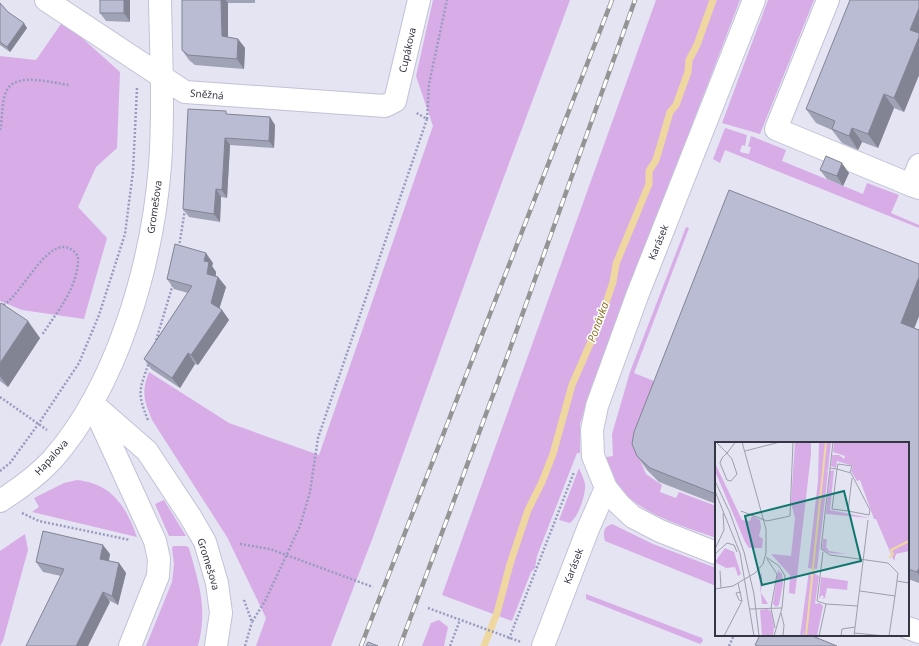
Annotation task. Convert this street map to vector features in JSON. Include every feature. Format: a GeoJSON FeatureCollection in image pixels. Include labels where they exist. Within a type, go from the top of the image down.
{"type":"FeatureCollection","features":[{"type":"Feature","properties":{"kind":"street","name":"Sněžná"},"geometry":{"type":"LineString","coordinates":[[46,0],[185,92],[385,106],[395,101]]}},
{"type":"Feature","properties":{"kind":"street","name":"Gromešova"},"geometry":{"type":"LineString","coordinates":[[160,0],[162,76],[160,165],[154,214],[143,272],[121,338],[92,403],[147,451],[190,516],[205,542],[217,583],[221,612],[216,646]]}},
{"type":"Feature","properties":{"kind":"street","name":"Cupákova"},"geometry":{"type":"LineString","coordinates":[[395,101],[419,0]]}},
{"type":"Feature","properties":{"kind":"street","name":"Karásek"},"geometry":{"type":"LineString","coordinates":[[715,553],[660,531],[633,518],[606,488],[593,456],[592,430],[597,406],[636,296],[754,0]]}},
{"type":"Feature","properties":{"kind":"street"},"geometry":{"type":"LineString","coordinates":[[828,0],[776,129],[916,179]]}},
{"type":"Feature","properties":{"kind":"street"},"geometry":{"type":"LineString","coordinates":[[92,403],[155,541],[159,559],[158,576],[130,646]]}},
{"type":"Feature","properties":{"kind":"street","name":"Hapalova"},"geometry":{"type":"LineString","coordinates":[[0,501],[29,482],[51,460],[92,403]]}},
{"type":"Feature","properties":{"kind":"street","name":"Karásek"},"geometry":{"type":"LineString","coordinates":[[543,646],[588,529],[606,488]]}},
{"type":"Feature","properties":{"kind":"street"},"geometry":{"type":"LineString","coordinates":[[909,628],[919,632]]}},
{"type":"Feature","properties":{"kind":"path"},"geometry":{"type":"LineString","coordinates":[[245,646],[252,622],[265,601],[300,526],[310,492],[318,438],[427,119],[429,84],[447,0]]}},
{"type":"Feature","properties":{"kind":"path"},"geometry":{"type":"LineString","coordinates":[[0,471],[10,463],[39,424],[79,363],[99,315],[125,234],[133,171],[137,61]]}},
{"type":"Feature","properties":{"kind":"path"},"geometry":{"type":"LineString","coordinates":[[0,130],[7,89],[14,82],[23,79],[69,84]]}},
{"type":"Feature","properties":{"kind":"path"},"geometry":{"type":"LineString","coordinates":[[395,101],[427,119]]}},
{"type":"Feature","properties":{"kind":"path"},"geometry":{"type":"LineString","coordinates":[[178,251],[185,205]]}},
{"type":"Feature","properties":{"kind":"path"},"geometry":{"type":"LineString","coordinates":[[0,307],[12,300],[48,253],[65,246],[72,248],[78,256],[77,276],[71,290],[42,335]]}},
{"type":"Feature","properties":{"kind":"path"},"geometry":{"type":"LineString","coordinates":[[154,346],[173,281]]}},
{"type":"Feature","properties":{"kind":"path"},"geometry":{"type":"LineString","coordinates":[[149,422],[141,402],[140,385],[150,360]]}},
{"type":"Feature","properties":{"kind":"path"},"geometry":{"type":"LineString","coordinates":[[0,397],[39,424]]}},
{"type":"Feature","properties":{"kind":"path"},"geometry":{"type":"LineString","coordinates":[[428,608],[509,639],[580,457],[593,456]]}},
{"type":"Feature","properties":{"kind":"path"},"geometry":{"type":"LineString","coordinates":[[21,513],[39,520],[133,540]]}},
{"type":"Feature","properties":{"kind":"path"},"geometry":{"type":"LineString","coordinates":[[240,544],[270,549],[373,587]]}},
{"type":"Feature","properties":{"kind":"path"},"geometry":{"type":"LineString","coordinates":[[242,594],[252,622]]}},
{"type":"Feature","properties":{"kind":"path"},"geometry":{"type":"LineString","coordinates":[[450,646],[460,620]]}},
{"type":"Feature","properties":{"kind":"path"},"geometry":{"type":"LineString","coordinates":[[729,646],[734,636]]}},
{"type":"Feature","properties":{"kind":"shaded area"},"geometry":{"type":"Polygon","coordinates":[[[433,0],[570,0],[483,233],[373,537],[331,646],[256,646],[266,618],[227,537],[152,420],[144,396],[145,386],[149,372],[229,423],[319,455],[433,126],[416,76],[433,0]]]}},
{"type":"Feature","properties":{"kind":"shaded area"},"geometry":{"type":"Polygon","coordinates":[[[656,0],[740,0],[591,388],[580,424],[580,453],[577,453],[537,556],[535,568],[531,572],[512,621],[442,595],[656,0]]]}},
{"type":"Feature","properties":{"kind":"shaded area"},"geometry":{"type":"Polygon","coordinates":[[[768,0],[814,0],[760,134],[722,123],[768,0]]]}},
{"type":"Feature","properties":{"kind":"shaded area"},"geometry":{"type":"Polygon","coordinates":[[[63,21],[120,72],[117,148],[96,167],[78,207],[107,238],[84,319],[22,310],[0,301],[0,56],[36,60],[63,21]]]}},
{"type":"Feature","properties":{"kind":"shaded area"},"geometry":{"type":"Polygon","coordinates":[[[725,128],[747,135],[745,146],[742,145],[740,152],[749,154],[751,147],[748,147],[751,136],[786,150],[782,161],[863,194],[867,183],[899,195],[891,213],[919,225],[919,228],[725,150],[720,163],[713,159],[725,128]]]}},
{"type":"Feature","properties":{"kind":"shaded area"},"geometry":{"type":"Polygon","coordinates":[[[686,227],[689,228],[634,373],[664,385],[639,458],[646,474],[662,485],[660,492],[676,498],[679,492],[715,506],[715,538],[652,513],[629,498],[618,485],[606,457],[613,456],[612,434],[630,372],[686,227]]]}},
{"type":"Feature","properties":{"kind":"shaded area"},"geometry":{"type":"Polygon","coordinates":[[[579,468],[585,488],[579,510],[570,523],[559,520],[579,468]]]}},
{"type":"Feature","properties":{"kind":"shaded area"},"geometry":{"type":"Polygon","coordinates":[[[77,480],[100,486],[116,498],[128,516],[137,537],[32,512],[39,507],[34,498],[64,483],[77,480]]]}},
{"type":"Feature","properties":{"kind":"shaded area"},"geometry":{"type":"Polygon","coordinates":[[[164,500],[186,536],[169,536],[155,504],[164,500]]]}},
{"type":"Feature","properties":{"kind":"shaded area"},"geometry":{"type":"Polygon","coordinates":[[[612,524],[653,544],[715,568],[715,586],[605,541],[604,531],[612,524]]]}},
{"type":"Feature","properties":{"kind":"shaded area"},"geometry":{"type":"Polygon","coordinates":[[[25,534],[28,550],[3,641],[0,646],[0,551],[25,534]]]}},
{"type":"Feature","properties":{"kind":"shaded area"},"geometry":{"type":"Polygon","coordinates":[[[173,546],[186,546],[189,548],[199,585],[202,620],[198,646],[146,646],[172,582],[174,564],[173,546]]]}},
{"type":"Feature","properties":{"kind":"shaded area"},"geometry":{"type":"Polygon","coordinates":[[[586,594],[702,638],[703,641],[700,644],[586,599],[586,594]]]}},
{"type":"Feature","properties":{"kind":"shaded area"},"geometry":{"type":"Polygon","coordinates":[[[439,620],[448,627],[444,646],[422,646],[431,623],[439,620]]]}},
{"type":"Feature","properties":{"kind":"building"},"geometry":{"type":"Polygon","coordinates":[[[100,0],[124,0],[124,13],[100,13],[100,0]]]}},
{"type":"Feature","properties":{"kind":"building"},"geometry":{"type":"Polygon","coordinates":[[[182,0],[221,0],[222,36],[238,39],[237,59],[188,55],[182,50],[182,0]]]}},
{"type":"Feature","properties":{"kind":"building"},"geometry":{"type":"Polygon","coordinates":[[[850,0],[919,0],[919,8],[910,30],[919,33],[919,37],[894,98],[884,94],[868,134],[852,128],[849,136],[832,129],[835,121],[806,109],[850,0]]]}},
{"type":"Feature","properties":{"kind":"building"},"geometry":{"type":"Polygon","coordinates":[[[0,3],[8,12],[24,23],[7,47],[0,42],[0,3]]]}},
{"type":"Feature","properties":{"kind":"building"},"geometry":{"type":"Polygon","coordinates":[[[188,109],[226,111],[226,114],[270,117],[269,141],[225,138],[222,190],[216,189],[214,214],[183,209],[188,109]]]}},
{"type":"Feature","properties":{"kind":"building"},"geometry":{"type":"Polygon","coordinates":[[[826,156],[842,163],[837,176],[820,170],[826,156]]]}},
{"type":"Feature","properties":{"kind":"building"},"geometry":{"type":"Polygon","coordinates":[[[729,190],[919,264],[919,277],[901,323],[919,330],[919,568],[917,572],[909,569],[909,442],[715,442],[715,494],[650,468],[637,456],[632,444],[634,432],[729,190]]]}},
{"type":"Feature","properties":{"kind":"building"},"geometry":{"type":"Polygon","coordinates":[[[175,244],[206,253],[204,261],[209,262],[207,274],[218,277],[211,303],[222,310],[191,355],[188,353],[172,378],[144,359],[192,286],[167,279],[175,244]]]}},
{"type":"Feature","properties":{"kind":"building"},"geometry":{"type":"Polygon","coordinates":[[[1,303],[28,321],[0,363],[0,305],[1,303]]]}},
{"type":"Feature","properties":{"kind":"building"},"geometry":{"type":"Polygon","coordinates":[[[43,531],[103,545],[100,559],[119,563],[112,596],[103,592],[76,646],[26,646],[64,569],[36,562],[43,531]]]}},
{"type":"Feature","properties":{"kind":"building"},"geometry":{"type":"Polygon","coordinates":[[[760,636],[812,636],[837,646],[758,646],[755,645],[760,636]]]}},
{"type":"Feature","properties":{"kind":"building"},"geometry":{"type":"Polygon","coordinates":[[[368,642],[378,646],[366,646],[368,642]]]}},
{"type":"Feature","properties":{"kind":"waterway","name":"Ponávka"},"geometry":{"type":"LineString","coordinates":[[484,646],[497,613],[510,564],[528,510],[542,482],[553,454],[572,385],[600,321],[613,282],[616,264],[649,184],[649,171],[656,160],[670,112],[676,105],[688,72],[689,60],[697,45],[713,0]]}},
{"type":"Feature","properties":{"kind":"railway"},"geometry":{"type":"LineString","coordinates":[[361,646],[612,0]]}},
{"type":"Feature","properties":{"kind":"railway"},"geometry":{"type":"LineString","coordinates":[[400,646],[506,360],[635,0]]}}]}
